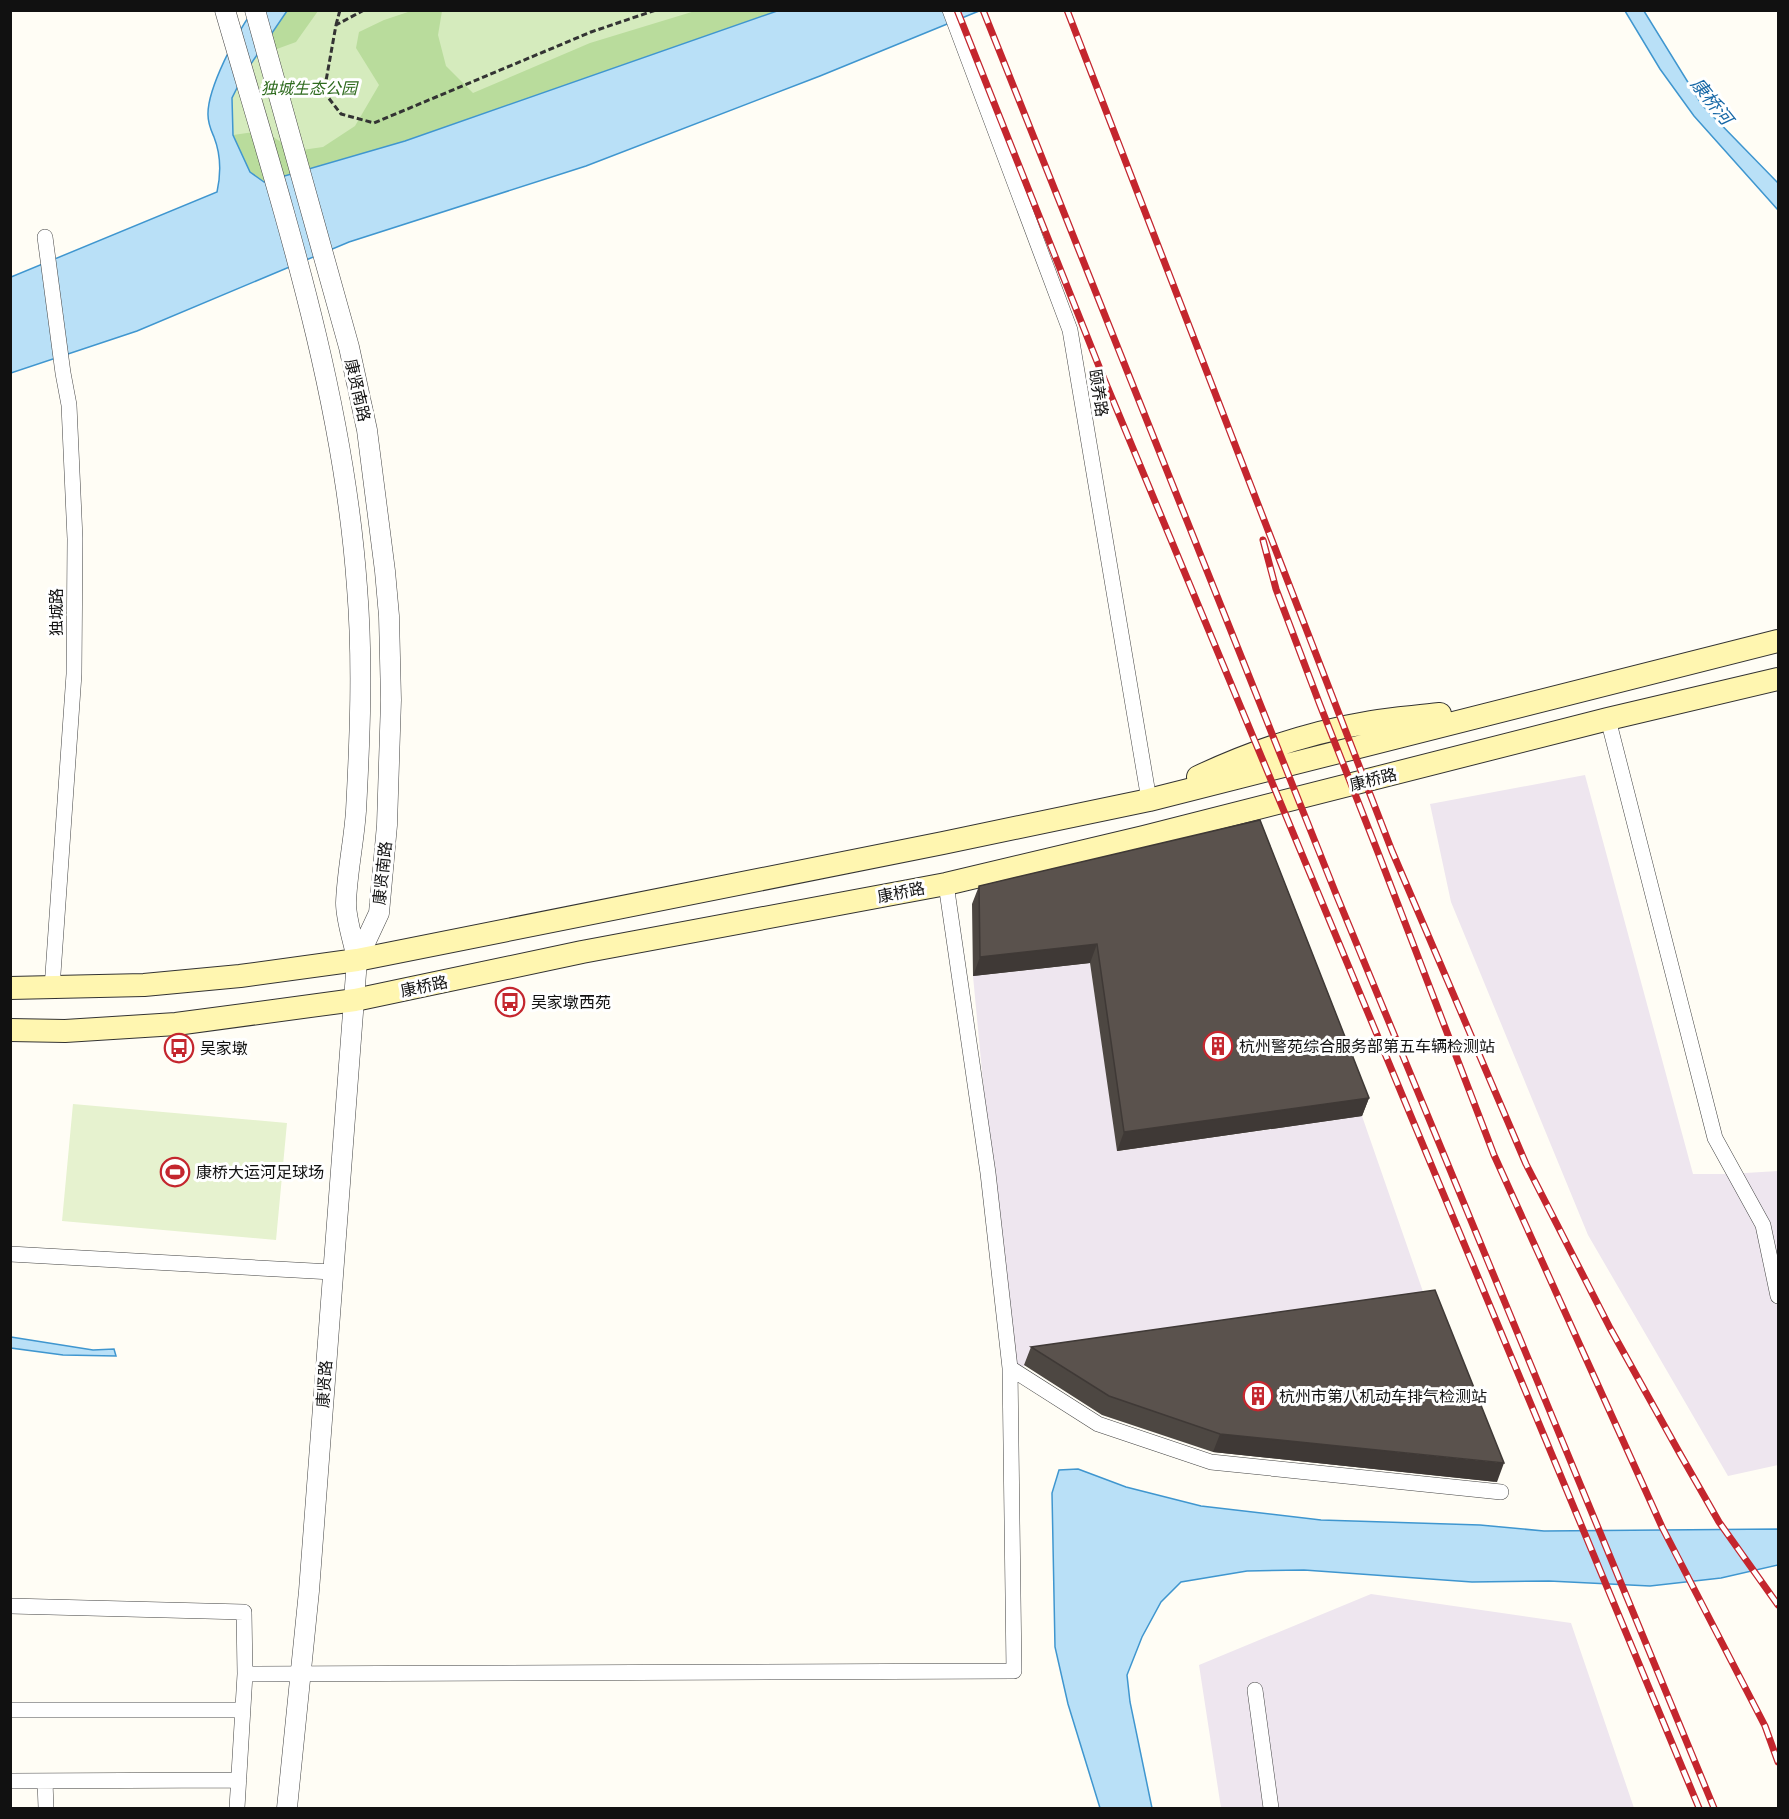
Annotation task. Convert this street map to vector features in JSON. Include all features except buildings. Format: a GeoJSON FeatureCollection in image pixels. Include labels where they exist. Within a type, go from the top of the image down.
{"type":"FeatureCollection","features":[{"type":"Feature","properties":{"kind":"main road"},"geometry":{"type":"LineString","coordinates":[[10,988],[144,985],[240,976],[357,960],[1149,800],[1779,641]]}},
{"type":"Feature","properties":{"kind":"main road","name":"康桥路"},"geometry":{"type":"LineString","coordinates":[[10,1030],[65,1031],[176,1024],[355,1000],[582,952],[946,884],[1155,834],[1608,719],[1779,680]]}},
{"type":"Feature","properties":{"kind":"street","name":"康贤南路"},"geometry":{"type":"LineString","coordinates":[[225,10],[310,309],[334,411],[352,528],[359,606],[359,752],[356,811],[346,905],[357,960]]}},
{"type":"Feature","properties":{"kind":"street","name":"康贤南路"},"geometry":{"type":"LineString","coordinates":[[255,10],[346,337],[362,405],[379,520],[389,616],[391,736],[387,825],[379,912],[357,960]]}},
{"type":"Feature","properties":{"kind":"street","name":"颐养路"},"geometry":{"type":"LineString","coordinates":[[950,10],[1070,330],[1149,800]]}},
{"type":"Feature","properties":{"kind":"street","name":"独城路"},"geometry":{"type":"LineString","coordinates":[[45,237],[69,405],[75,539],[74,674],[52,988]]}},
{"type":"Feature","properties":{"kind":"street"},"geometry":{"type":"LineString","coordinates":[[1608,719],[1715,1138],[1763,1225],[1779,1296]]}},
{"type":"Feature","properties":{"kind":"street"},"geometry":{"type":"LineString","coordinates":[[245,1674],[1014,1671],[1010,1368],[988,1173],[946,884]]}},
{"type":"Feature","properties":{"kind":"street","name":"康贤路"},"geometry":{"type":"LineString","coordinates":[[287,1809],[309,1591],[357,960]]}},
{"type":"Feature","properties":{"kind":"street"},"geometry":{"type":"LineString","coordinates":[[10,1254],[332,1272]]}},
{"type":"Feature","properties":{"kind":"street"},"geometry":{"type":"LineString","coordinates":[[1010,1368],[1098,1424],[1211,1462],[1501,1492]]}},
{"type":"Feature","properties":{"kind":"street"},"geometry":{"type":"LineString","coordinates":[[10,1606],[244,1612],[245,1674],[237,1809]]}},
{"type":"Feature","properties":{"kind":"street"},"geometry":{"type":"LineString","coordinates":[[1255,1690],[1271,1809]]}},
{"type":"Feature","properties":{"kind":"street"},"geometry":{"type":"LineString","coordinates":[[10,1710],[243,1710]]}},
{"type":"Feature","properties":{"kind":"street"},"geometry":{"type":"LineString","coordinates":[[10,1781],[239,1780]]}},
{"type":"Feature","properties":{"kind":"street"},"geometry":{"type":"LineString","coordinates":[[45,1781],[46,1809]]}},
{"type":"Feature","properties":{"kind":"path"},"geometry":{"type":"LineString","coordinates":[[340,10],[324,92],[341,114],[374,123],[591,32],[656,10]]}},
{"type":"Feature","properties":{"kind":"path"},"geometry":{"type":"LineString","coordinates":[[336,25],[364,10]]}},
{"type":"Feature","properties":{"kind":"shaded area"},"geometry":{"type":"Polygon","coordinates":[[[1585,775],[1693,1174],[1778,1171],[1778,1465],[1728,1476],[1588,1235],[1451,902],[1430,804],[1585,775]]]}},
{"type":"Feature","properties":{"kind":"shaded area"},"geometry":{"type":"Polygon","coordinates":[[[1090,963],[1118,1151],[1362,1116],[1429,1309],[1010,1368],[973,976],[1090,963]]]}},
{"type":"Feature","properties":{"kind":"shaded area"},"geometry":{"type":"Polygon","coordinates":[[[1371,1594],[1571,1623],[1634,1808],[1221,1808],[1199,1665],[1371,1594]]]}},
{"type":"Feature","properties":{"kind":"green space","name":"独城生态公园"},"geometry":{"type":"Polygon","coordinates":[[[267,11],[777,11],[405,141],[264,182],[228,149],[223,119],[267,11]]]}},
{"type":"Feature","properties":{"kind":"green space"},"geometry":{"type":"Polygon","coordinates":[[[287,11],[318,11],[296,42],[255,57],[287,11]]]}},
{"type":"Feature","properties":{"kind":"green space"},"geometry":{"type":"Polygon","coordinates":[[[411,11],[442,11],[438,35],[446,66],[473,93],[590,43],[695,11],[777,11],[405,141],[264,182],[250,172],[233,135],[267,133],[295,151],[323,147],[355,126],[379,85],[356,48],[359,32],[411,11]]]}},
{"type":"Feature","properties":{"kind":"green space","name":"康桥大运河足球场"},"geometry":{"type":"Polygon","coordinates":[[[73,1104],[287,1123],[276,1240],[62,1221],[73,1104]]]}},
{"type":"Feature","properties":{"kind":"water"},"geometry":{"type":"Polygon","coordinates":[[[253,11],[287,11],[244,74],[232,98],[233,135],[250,172],[264,182],[405,141],[777,11],[979,11],[820,76],[586,166],[349,242],[137,331],[11,373],[11,277],[217,192],[219,158],[210,127],[209,104],[224,61],[253,11]]]}},
{"type":"Feature","properties":{"kind":"water"},"geometry":{"type":"Polygon","coordinates":[[[1625,11],[1644,11],[1702,105],[1778,183],[1778,210],[1694,116],[1660,69],[1625,11]]]}},
{"type":"Feature","properties":{"kind":"water"},"geometry":{"type":"Polygon","coordinates":[[[11,1337],[93,1350],[114,1349],[116,1356],[63,1355],[11,1348],[11,1337]]]}},
{"type":"Feature","properties":{"kind":"water"},"geometry":{"type":"Polygon","coordinates":[[[1078,1469],[1126,1487],[1201,1506],[1321,1520],[1480,1525],[1544,1531],[1778,1529],[1778,1565],[1721,1578],[1650,1586],[1549,1581],[1472,1582],[1304,1570],[1247,1571],[1181,1582],[1161,1602],[1142,1637],[1127,1675],[1130,1702],[1152,1808],[1100,1808],[1068,1704],[1055,1647],[1052,1493],[1059,1470],[1078,1469]]]}},
{"type":"Feature","properties":{"kind":"railway"},"geometry":{"type":"LineString","coordinates":[[957,10],[1102,374],[1699,1808]]}},
{"type":"Feature","properties":{"kind":"railway"},"geometry":{"type":"LineString","coordinates":[[983,10],[1336,894],[1714,1808]]}},
{"type":"Feature","properties":{"kind":"railway"},"geometry":{"type":"LineString","coordinates":[[1067,10],[1392,851],[1526,1164],[1610,1328],[1679,1452],[1719,1522],[1778,1605]]}},
{"type":"Feature","properties":{"kind":"railway"},"geometry":{"type":"LineString","coordinates":[[1263,540],[1276,589],[1494,1155],[1662,1527],[1765,1726],[1778,1762]]}},
{"type":"Feature","properties":{"kind":"place","name":"吴家墩西苑"},"geometry":{"type":"Point","coordinates":[510,1002]}},
{"type":"Feature","properties":{"kind":"place","name":"杭州警苑综合服务部第五车辆检测站"},"geometry":{"type":"Point","coordinates":[1218,1046]}},
{"type":"Feature","properties":{"kind":"place","name":"吴家墩"},"geometry":{"type":"Point","coordinates":[179,1048]}},
{"type":"Feature","properties":{"kind":"place","name":"康桥大运河足球场"},"geometry":{"type":"Point","coordinates":[175,1172]}},
{"type":"Feature","properties":{"kind":"place","name":"杭州市第八机动车排气检测站"},"geometry":{"type":"Point","coordinates":[1258,1396]}},
{"type":"Feature","properties":{"kind":"water label","name":"康桥河"},"geometry":{"type":"Point","coordinates":[1712,101]}}]}
